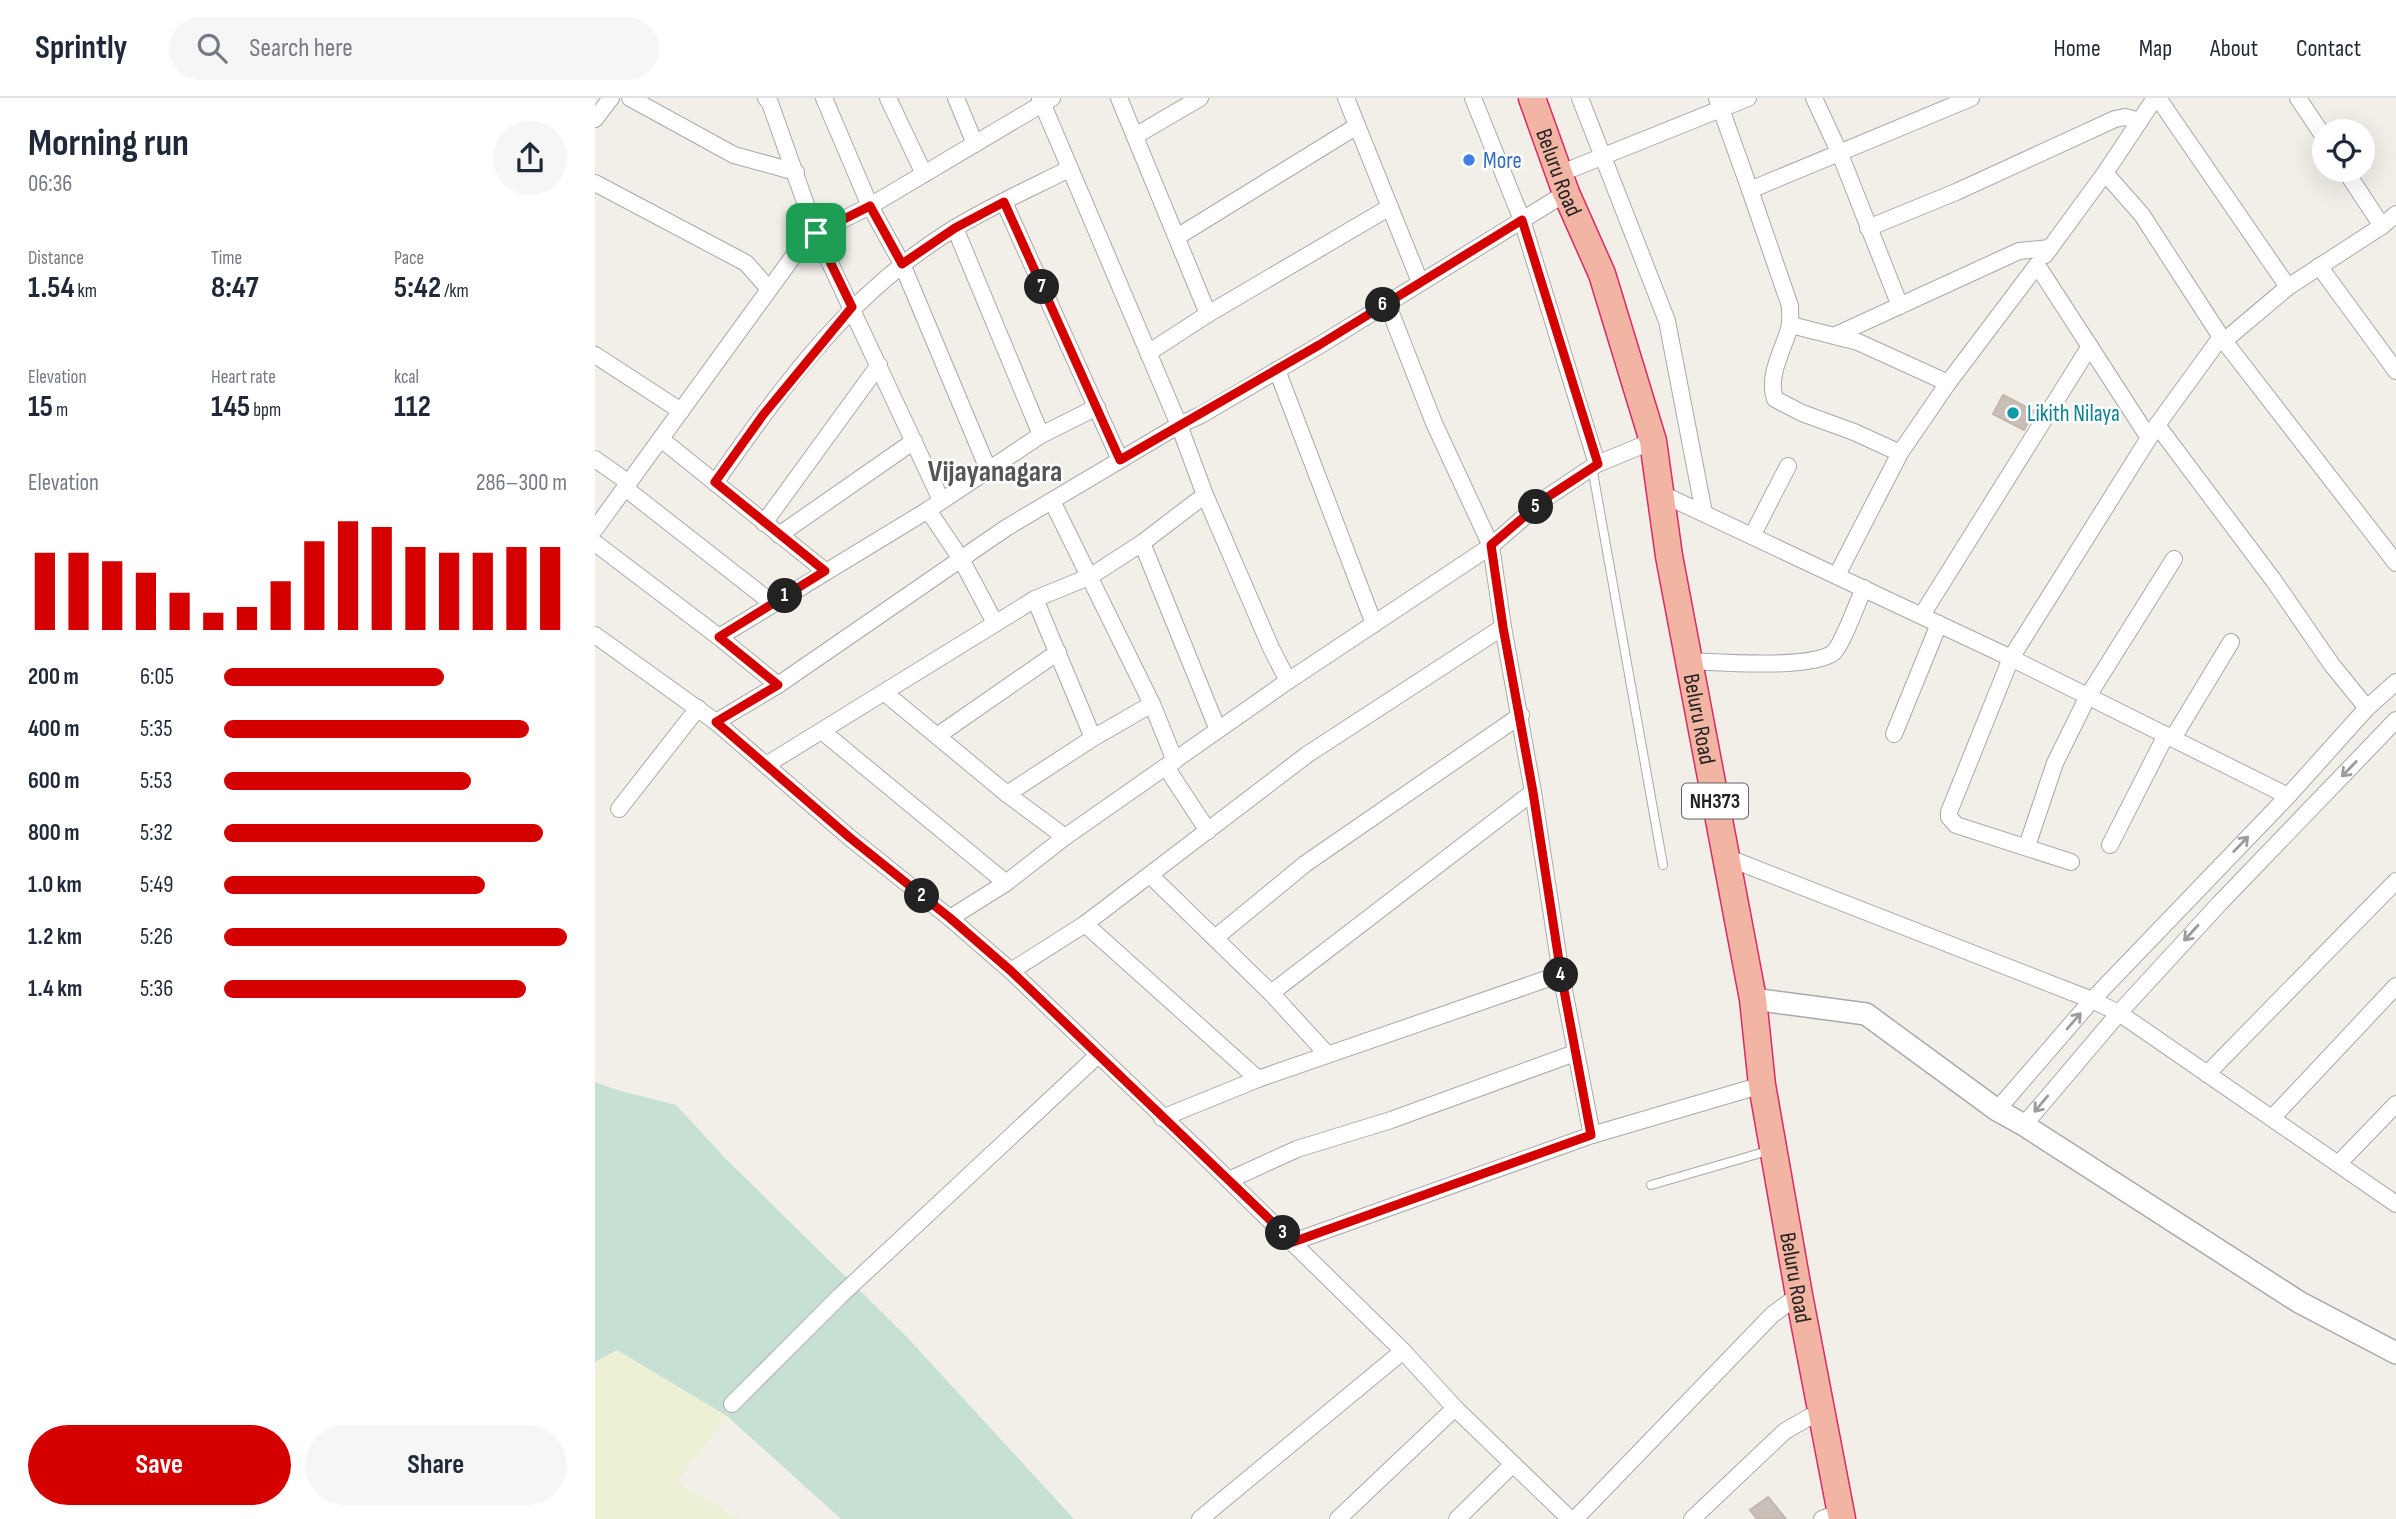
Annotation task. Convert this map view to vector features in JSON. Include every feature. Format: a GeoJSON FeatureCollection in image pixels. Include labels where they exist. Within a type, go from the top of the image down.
{"type":"FeatureCollection","features":[{"type":"Feature","properties":{"kind":"highway","name":"Beluru Road"},"geometry":{"type":"LineString","coordinates":[[1532,98],[1562,184],[1602,274],[1653,442],[1669,556],[1753,999],[1762,1085],[1822,1410],[1835,1517]]}},
{"type":"Feature","properties":{"kind":"street"},"geometry":{"type":"LineString","coordinates":[[595,119],[611,98]]}},
{"type":"Feature","properties":{"kind":"street"},"geometry":{"type":"LineString","coordinates":[[630,98],[734,155],[796,172]]}},
{"type":"Feature","properties":{"kind":"street"},"geometry":{"type":"LineString","coordinates":[[766,98],[796,172],[816,233],[941,500]]}},
{"type":"Feature","properties":{"kind":"street"},"geometry":{"type":"LineString","coordinates":[[824,98],[870,206],[902,264],[988,469]]}},
{"type":"Feature","properties":{"kind":"street"},"geometry":{"type":"LineString","coordinates":[[888,98],[924,174]]}},
{"type":"Feature","properties":{"kind":"street"},"geometry":{"type":"LineString","coordinates":[[956,98],[975,144]]}},
{"type":"Feature","properties":{"kind":"street"},"geometry":{"type":"LineString","coordinates":[[1119,98],[1208,314]]}},
{"type":"Feature","properties":{"kind":"street"},"geometry":{"type":"LineString","coordinates":[[1135,136],[1200,98]]}},
{"type":"Feature","properties":{"kind":"street"},"geometry":{"type":"LineString","coordinates":[[1346,98],[1420,282]]}},
{"type":"Feature","properties":{"kind":"street"},"geometry":{"type":"LineString","coordinates":[[1473,98],[1522,220],[1595,465]]}},
{"type":"Feature","properties":{"kind":"street"},"geometry":{"type":"LineString","coordinates":[[1580,98],[1667,321],[1704,513]]}},
{"type":"Feature","properties":{"kind":"street"},"geometry":{"type":"LineString","coordinates":[[716,722],[778,685],[1006,528],[1277,370],[1522,220],[1562,184],[1604,156],[1720,103],[1748,98]]}},
{"type":"Feature","properties":{"kind":"street"},"geometry":{"type":"LineString","coordinates":[[1814,98],[1840,154],[1900,306]]}},
{"type":"Feature","properties":{"kind":"street"},"geometry":{"type":"LineString","coordinates":[[1750,190],[1971,98]]}},
{"type":"Feature","properties":{"kind":"street"},"geometry":{"type":"LineString","coordinates":[[1837,575],[1900,453],[1948,383],[2105,173],[2156,98],[2288,287]]}},
{"type":"Feature","properties":{"kind":"street"},"geometry":{"type":"LineString","coordinates":[[2298,98],[2312,119]]}},
{"type":"Feature","properties":{"kind":"street"},"geometry":{"type":"LineString","coordinates":[[595,529],[803,243],[816,233],[870,206],[975,144],[1045,100],[1069,169],[1179,425],[1205,495],[1288,681]]}},
{"type":"Feature","properties":{"kind":"street"},"geometry":{"type":"LineString","coordinates":[[1720,103],[1790,306],[1791,325],[1776,368],[1773,392],[1775,399],[1900,453]]}},
{"type":"Feature","properties":{"kind":"street"},"geometry":{"type":"LineString","coordinates":[[1868,228],[1956,192],[2115,119],[2125,117],[2140,121]]}},
{"type":"Feature","properties":{"kind":"street"},"geometry":{"type":"LineString","coordinates":[[1177,237],[1357,126]]}},
{"type":"Feature","properties":{"kind":"street"},"geometry":{"type":"LineString","coordinates":[[715,482],[763,415],[852,307],[902,264],[955,228],[1069,169]]}},
{"type":"Feature","properties":{"kind":"street"},"geometry":{"type":"LineString","coordinates":[[2105,173],[2142,215],[2222,339],[2396,564]]}},
{"type":"Feature","properties":{"kind":"street"},"geometry":{"type":"LineString","coordinates":[[2354,182],[2382,226]]}},
{"type":"Feature","properties":{"kind":"street"},"geometry":{"type":"LineString","coordinates":[[595,183],[746,263],[768,288]]}},
{"type":"Feature","properties":{"kind":"street"},"geometry":{"type":"LineString","coordinates":[[1004,202],[1120,460]]}},
{"type":"Feature","properties":{"kind":"street"},"geometry":{"type":"LineString","coordinates":[[1148,353],[1208,314],[1390,207]]}},
{"type":"Feature","properties":{"kind":"street"},"geometry":{"type":"LineString","coordinates":[[2071,862],[1956,825],[1949,817],[2011,658],[2153,431],[2222,339],[2288,287],[2382,226],[2396,214]]}},
{"type":"Feature","properties":{"kind":"street"},"geometry":{"type":"LineString","coordinates":[[955,228],[1041,435]]}},
{"type":"Feature","properties":{"kind":"street"},"geometry":{"type":"LineString","coordinates":[[1836,335],[2019,251],[2050,248]]}},
{"type":"Feature","properties":{"kind":"street"},"geometry":{"type":"LineString","coordinates":[[2037,265],[2090,346],[2153,431],[2274,581],[2332,666],[2367,708]]}},
{"type":"Feature","properties":{"kind":"street"},"geometry":{"type":"LineString","coordinates":[[2319,265],[2396,371]]}},
{"type":"Feature","properties":{"kind":"street"},"geometry":{"type":"LineString","coordinates":[[1387,303],[1434,423],[1491,545],[1503,627],[1521,715],[1561,974],[1591,1135]]}},
{"type":"Feature","properties":{"kind":"street"},"geometry":{"type":"LineString","coordinates":[[1791,325],[1858,342],[1948,383]]}},
{"type":"Feature","properties":{"kind":"street"},"geometry":{"type":"LineString","coordinates":[[1922,615],[2090,346]]}},
{"type":"Feature","properties":{"kind":"street"},"geometry":{"type":"LineString","coordinates":[[595,355],[681,411]]}},
{"type":"Feature","properties":{"kind":"street"},"geometry":{"type":"LineString","coordinates":[[764,523],[879,365]]}},
{"type":"Feature","properties":{"kind":"street"},"geometry":{"type":"LineString","coordinates":[[1277,370],[1374,624]]}},
{"type":"Feature","properties":{"kind":"street"},"geometry":{"type":"LineString","coordinates":[[719,637],[928,510],[1041,435],[1097,407]]}},
{"type":"Feature","properties":{"kind":"street"},"geometry":{"type":"LineString","coordinates":[[661,439],[825,571]]}},
{"type":"Feature","properties":{"kind":"street"},"geometry":{"type":"LineString","coordinates":[[779,535],[914,441]]}},
{"type":"Feature","properties":{"kind":"street"},"geometry":{"type":"LineString","coordinates":[[950,918],[1006,883],[1065,837],[1288,681],[1491,545],[1546,498],[1595,465],[1653,442]]}},
{"type":"Feature","properties":{"kind":"street"},"geometry":{"type":"LineString","coordinates":[[595,459],[772,603]]}},
{"type":"Feature","properties":{"kind":"street"},"geometry":{"type":"LineString","coordinates":[[1752,536],[1787,466]]}},
{"type":"Feature","properties":{"kind":"street"},"geometry":{"type":"LineString","coordinates":[[1660,493],[1922,615],[2288,796]]}},
{"type":"Feature","properties":{"kind":"street"},"geometry":{"type":"LineString","coordinates":[[766,765],[1035,599],[1091,576],[1142,543],[1205,495]]}},
{"type":"Feature","properties":{"kind":"street"},"geometry":{"type":"LineString","coordinates":[[1052,501],[1152,704],[1170,764],[1208,831]]}},
{"type":"Feature","properties":{"kind":"street"},"geometry":{"type":"LineString","coordinates":[[928,510],[961,559],[995,623]]}},
{"type":"Feature","properties":{"kind":"street"},"geometry":{"type":"LineString","coordinates":[[595,543],[778,685]]}},
{"type":"Feature","properties":{"kind":"street"},"geometry":{"type":"LineString","coordinates":[[1142,543],[1218,730]]}},
{"type":"Feature","properties":{"kind":"street"},"geometry":{"type":"LineString","coordinates":[[2027,846],[2055,763],[2088,696],[2174,559]]}},
{"type":"Feature","properties":{"kind":"street"},"geometry":{"type":"LineString","coordinates":[[1689,661],[1784,664],[1825,657],[1836,648],[1864,588]]}},
{"type":"Feature","properties":{"kind":"street"},"geometry":{"type":"LineString","coordinates":[[1035,599],[1093,738]]}},
{"type":"Feature","properties":{"kind":"street"},"geometry":{"type":"LineString","coordinates":[[1894,734],[1939,624]]}},
{"type":"Feature","properties":{"kind":"street"},"geometry":{"type":"LineString","coordinates":[[1011,971],[1085,924],[1308,754],[1503,627]]}},
{"type":"Feature","properties":{"kind":"street"},"geometry":{"type":"LineString","coordinates":[[595,635],[716,722],[1011,971],[1293,1242],[1403,1351],[1455,1409],[1572,1519],[1772,1315],[1799,1295]]}},
{"type":"Feature","properties":{"kind":"street"},"geometry":{"type":"LineString","coordinates":[[2111,845],[2169,737],[2231,642]]}},
{"type":"Feature","properties":{"kind":"street"},"geometry":{"type":"LineString","coordinates":[[937,736],[1058,652]]}},
{"type":"Feature","properties":{"kind":"street"},"geometry":{"type":"LineString","coordinates":[[1997,1110],[2092,1000],[2288,796],[2367,708],[2394,687]]}},
{"type":"Feature","properties":{"kind":"street"},"geometry":{"type":"LineString","coordinates":[[885,693],[1007,794],[1065,837]]}},
{"type":"Feature","properties":{"kind":"street"},"geometry":{"type":"LineString","coordinates":[[1007,794],[1093,738],[1152,704]]}},
{"type":"Feature","properties":{"kind":"street"},"geometry":{"type":"LineString","coordinates":[[619,808],[698,708]]}},
{"type":"Feature","properties":{"kind":"street"},"geometry":{"type":"LineString","coordinates":[[1215,938],[1305,864],[1521,715]]}},
{"type":"Feature","properties":{"kind":"street"},"geometry":{"type":"LineString","coordinates":[[2024,1125],[2119,1013],[2219,904],[2396,720]]}},
{"type":"Feature","properties":{"kind":"street"},"geometry":{"type":"LineString","coordinates":[[823,732],[1006,883]]}},
{"type":"Feature","properties":{"kind":"street"},"geometry":{"type":"LineString","coordinates":[[1271,993],[1533,792]]}},
{"type":"Feature","properties":{"kind":"street"},"geometry":{"type":"LineString","coordinates":[[1726,857],[2092,1000],[2119,1013],[2396,1204]]}},
{"type":"Feature","properties":{"kind":"street"},"geometry":{"type":"LineString","coordinates":[[1150,875],[1271,993],[1327,1054]]}},
{"type":"Feature","properties":{"kind":"street"},"geometry":{"type":"LineString","coordinates":[[2207,1074],[2396,881]]}},
{"type":"Feature","properties":{"kind":"street"},"geometry":{"type":"LineString","coordinates":[[1085,924],[1258,1079]]}},
{"type":"Feature","properties":{"kind":"street"},"geometry":{"type":"LineString","coordinates":[[1162,1118],[1327,1054],[1561,974]]}},
{"type":"Feature","properties":{"kind":"street"},"geometry":{"type":"LineString","coordinates":[[2272,1118],[2396,986]]}},
{"type":"Feature","properties":{"kind":"street"},"geometry":{"type":"LineString","coordinates":[[1753,999],[1866,1014],[1997,1110],[2299,1302],[2396,1353]]}},
{"type":"Feature","properties":{"kind":"street"},"geometry":{"type":"LineString","coordinates":[[1229,1180],[1297,1149],[1391,1120],[1575,1053]]}},
{"type":"Feature","properties":{"kind":"street"},"geometry":{"type":"LineString","coordinates":[[732,1404],[841,1296],[1098,1055]]}},
{"type":"Feature","properties":{"kind":"street"},"geometry":{"type":"LineString","coordinates":[[1293,1242],[1591,1135],[1762,1085]]}},
{"type":"Feature","properties":{"kind":"street"},"geometry":{"type":"LineString","coordinates":[[2338,1164],[2396,1104]]}},
{"type":"Feature","properties":{"kind":"street"},"geometry":{"type":"LineString","coordinates":[[1200,1519],[1403,1351]]}},
{"type":"Feature","properties":{"kind":"street"},"geometry":{"type":"LineString","coordinates":[[1338,1519],[1455,1409]]}},
{"type":"Feature","properties":{"kind":"street"},"geometry":{"type":"LineString","coordinates":[[1692,1519],[1785,1431],[1822,1410]]}},
{"type":"Feature","properties":{"kind":"street"},"geometry":{"type":"LineString","coordinates":[[1457,1519],[1513,1464]]}},
{"type":"Feature","properties":{"kind":"lane"},"geometry":{"type":"LineString","coordinates":[[1595,465],[1663,865]]}},
{"type":"Feature","properties":{"kind":"lane"},"geometry":{"type":"LineString","coordinates":[[1651,1185],[1774,1150]]}},
{"type":"Feature","properties":{"kind":"green space"},"geometry":{"type":"Polygon","coordinates":[[[595,1082],[676,1105],[725,1158],[903,1333],[1074,1519],[841,1519],[727,1416],[617,1350],[595,1362],[595,1082]]]}},
{"type":"Feature","properties":{"kind":"green space"},"geometry":{"type":"Polygon","coordinates":[[[617,1350],[727,1416],[676,1482],[739,1519],[595,1519],[595,1362],[617,1350]]]}},
{"type":"Feature","properties":{"kind":"building","name":"Likith Nilaya"},"geometry":{"type":"Polygon","coordinates":[[[2003,395],[2034,411],[2024,430],[1993,414],[2003,395]]]}},
{"type":"Feature","properties":{"kind":"building"},"geometry":{"type":"Polygon","coordinates":[[[1768,1497],[1786,1519],[1757,1519],[1750,1510],[1768,1497]]]}},
{"type":"Feature","properties":{"kind":"place","name":"More"},"geometry":{"type":"Point","coordinates":[1469,160]}},
{"type":"Feature","properties":{"kind":"place","name":"Likith Nilaya"},"geometry":{"type":"Point","coordinates":[2013,413]}},
{"type":"Feature","properties":{"kind":"district","name":"Vijayanagara"},"geometry":{"type":"Point","coordinates":[995,471]}},
{"type":"Feature","properties":{"kind":"route"},"geometry":{"type":"LineString","coordinates":[[1004,202],[1120,460],[1319,345],[1522,220],[1598,464],[1546,498],[1491,545],[1503,627],[1521,715],[1561,974],[1591,1135],[1293,1242],[1011,971],[716,722],[778,685],[719,637],[825,571],[715,482],[763,415],[852,307],[816,233],[870,206],[902,264],[955,228],[1004,202]]}}]}
